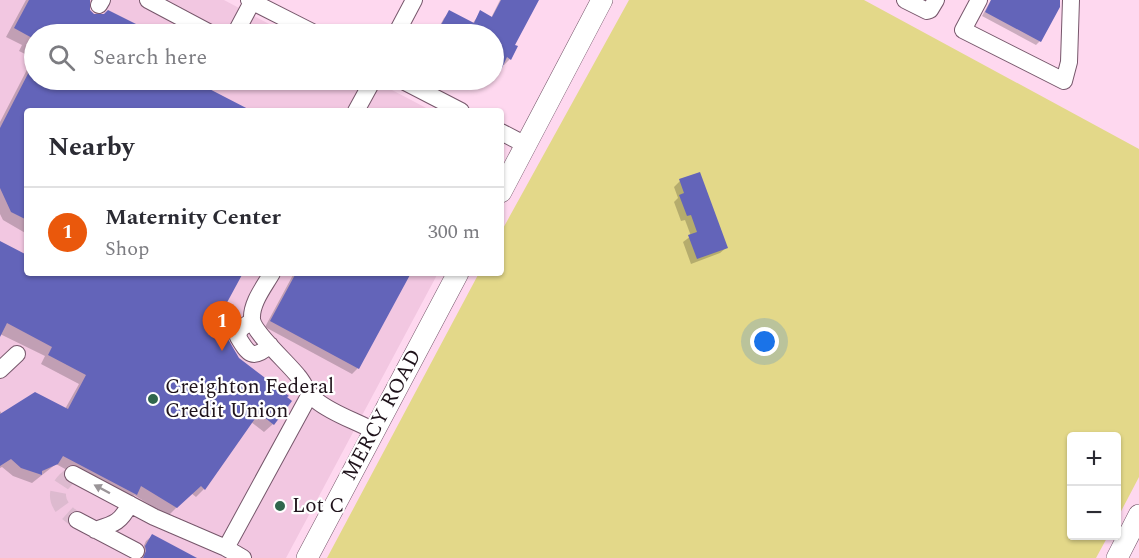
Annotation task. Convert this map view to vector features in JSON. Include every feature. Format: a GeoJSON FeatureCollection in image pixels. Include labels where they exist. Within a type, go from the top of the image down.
{"type":"FeatureCollection","features":[{"type":"Feature","properties":{"kind":"main road"},"geometry":{"type":"LineString","coordinates":[[504,186],[602,0]]}},
{"type":"Feature","properties":{"kind":"main road","name":"MERCY ROAD"},"geometry":{"type":"LineString","coordinates":[[307,558],[456,276]]}},
{"type":"Feature","properties":{"kind":"main road"},"geometry":{"type":"LineString","coordinates":[[1117,558],[1139,515]]}},
{"type":"Feature","properties":{"kind":"street"},"geometry":{"type":"LineString","coordinates":[[148,0],[193,24]]}},
{"type":"Feature","properties":{"kind":"street"},"geometry":{"type":"LineString","coordinates":[[401,24],[414,0]]}},
{"type":"Feature","properties":{"kind":"street"},"geometry":{"type":"LineString","coordinates":[[905,0],[927,11],[936,0]]}},
{"type":"Feature","properties":{"kind":"street"},"geometry":{"type":"LineString","coordinates":[[979,0],[963,30],[1064,81],[1069,62],[1071,0]]}},
{"type":"Feature","properties":{"kind":"street"},"geometry":{"type":"LineString","coordinates":[[240,24],[250,1],[296,24]]}},
{"type":"Feature","properties":{"kind":"street"},"geometry":{"type":"LineString","coordinates":[[358,108],[368,90]]}},
{"type":"Feature","properties":{"kind":"street"},"geometry":{"type":"LineString","coordinates":[[420,90],[455,108]]}},
{"type":"Feature","properties":{"kind":"street"},"geometry":{"type":"LineString","coordinates":[[504,134],[526,145]]}},
{"type":"Feature","properties":{"kind":"street"},"geometry":{"type":"LineString","coordinates":[[270,276],[254,308],[252,321],[258,333],[318,402],[374,431]]}},
{"type":"Feature","properties":{"kind":"street"},"geometry":{"type":"LineString","coordinates":[[0,370],[17,354]]}},
{"type":"Feature","properties":{"kind":"street"},"geometry":{"type":"LineString","coordinates":[[226,548],[310,394]]}},
{"type":"Feature","properties":{"kind":"street"},"geometry":{"type":"LineString","coordinates":[[74,474],[154,517],[226,548],[243,558]]}},
{"type":"Feature","properties":{"kind":"street"},"geometry":{"type":"LineString","coordinates":[[95,530],[115,524],[124,516],[130,504]]}},
{"type":"Feature","properties":{"kind":"street"},"geometry":{"type":"LineString","coordinates":[[77,520],[136,551]]}},
{"type":"Feature","properties":{"kind":"shaded area"},"geometry":{"type":"Polygon","coordinates":[[[0,0],[224,0],[269,24],[24,24],[24,90],[392,90],[426,108],[24,108],[24,276],[436,276],[286,558],[0,558],[0,0]]]}},
{"type":"Feature","properties":{"kind":"shaded area"},"geometry":{"type":"Polygon","coordinates":[[[629,0],[864,0],[1139,149],[1139,477],[1121,511],[1121,432],[1067,432],[1067,540],[1106,540],[1096,558],[327,558],[477,276],[504,276],[504,227],[629,0]]]}},
{"type":"Feature","properties":{"kind":"building"},"geometry":{"type":"Polygon","coordinates":[[[29,0],[90,0],[90,10],[94,14],[104,14],[108,10],[136,24],[24,24],[24,34],[14,28],[29,0]]]}},
{"type":"Feature","properties":{"kind":"building"},"geometry":{"type":"Polygon","coordinates":[[[501,0],[539,0],[515,45],[518,46],[511,60],[507,57],[504,64],[504,24],[441,24],[449,10],[474,23],[480,10],[492,17],[501,0]]]}},
{"type":"Feature","properties":{"kind":"building"},"geometry":{"type":"Polygon","coordinates":[[[991,0],[1060,0],[1060,7],[1041,42],[985,12],[991,0]]]}},
{"type":"Feature","properties":{"kind":"building"},"geometry":{"type":"Polygon","coordinates":[[[24,81],[24,90],[211,90],[246,108],[24,108],[24,218],[11,212],[0,188],[0,128],[24,81]]]}},
{"type":"Feature","properties":{"kind":"building"},"geometry":{"type":"Polygon","coordinates":[[[700,172],[728,248],[697,259],[688,235],[697,232],[691,215],[687,216],[679,195],[684,193],[679,179],[700,172]]]}},
{"type":"Feature","properties":{"kind":"building"},"geometry":{"type":"Polygon","coordinates":[[[0,241],[24,253],[24,276],[241,276],[217,321],[232,323],[228,339],[239,358],[289,396],[287,397],[292,401],[274,425],[259,413],[205,490],[201,486],[177,508],[141,486],[137,495],[63,456],[58,464],[42,471],[42,475],[21,468],[11,459],[0,466],[0,414],[35,392],[68,409],[86,375],[48,355],[52,347],[7,323],[0,337],[0,241]]]}},
{"type":"Feature","properties":{"kind":"building"},"geometry":{"type":"Polygon","coordinates":[[[294,276],[409,276],[359,369],[270,321],[294,276]]]}},
{"type":"Feature","properties":{"kind":"building"},"geometry":{"type":"Polygon","coordinates":[[[152,534],[197,558],[143,558],[146,551],[145,546],[152,534]]]}},
{"type":"Feature","properties":{"kind":"tunnel"},"geometry":{"type":"LineString","coordinates":[[73,474],[61,486],[58,498],[64,509],[77,520]]}},
{"type":"Feature","properties":{"kind":"place","name":"Maternity Center"},"geometry":{"type":"Point","coordinates":[222,351]}},
{"type":"Feature","properties":{"kind":"place","name":"Creighton Federal Credit Union"},"geometry":{"type":"Point","coordinates":[153,399]}},
{"type":"Feature","properties":{"kind":"place","name":"Lot C"},"geometry":{"type":"Point","coordinates":[280,506]}}]}
